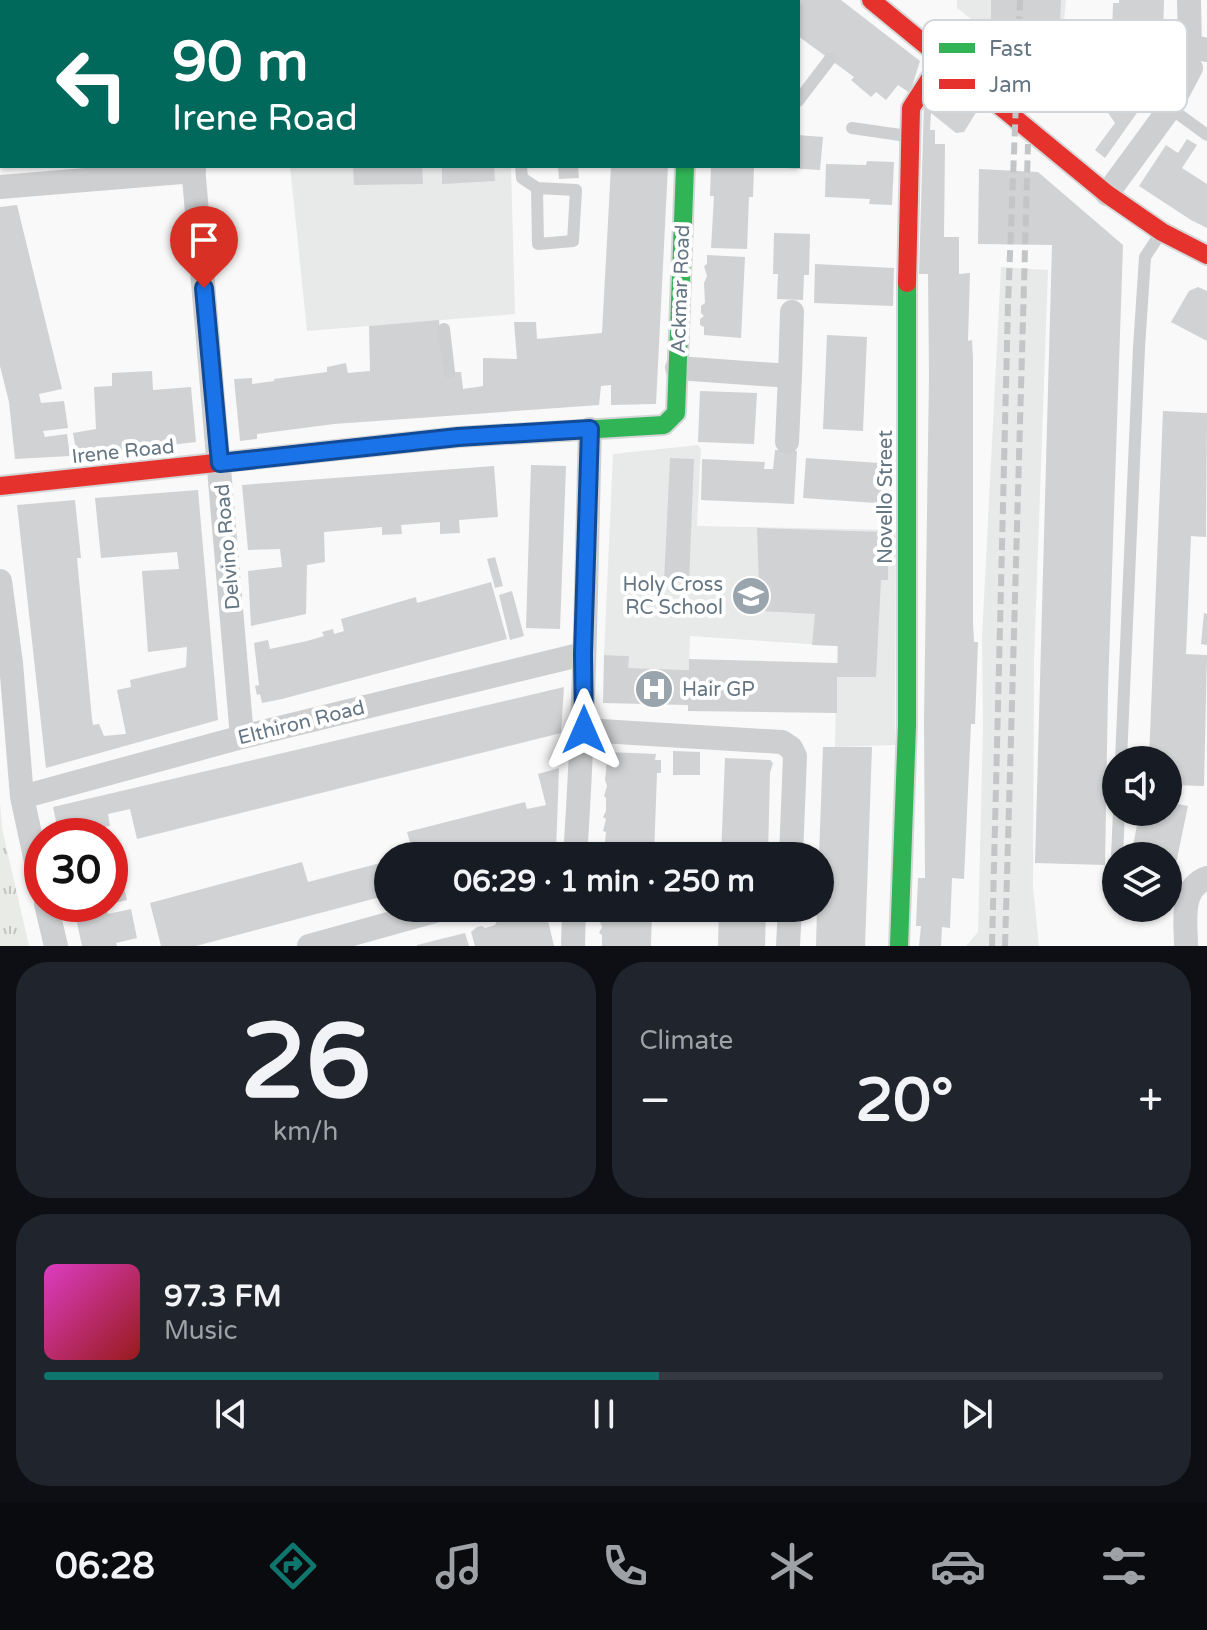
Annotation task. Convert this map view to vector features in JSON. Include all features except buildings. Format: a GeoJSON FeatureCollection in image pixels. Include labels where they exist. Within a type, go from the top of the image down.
{"type":"FeatureCollection","features":[{"type":"Feature","properties":{"kind":"street"},"geometry":{"type":"LineString","coordinates":[[1187,73],[1196,54],[1189,0]]}},
{"type":"Feature","properties":{"kind":"street"},"geometry":{"type":"LineString","coordinates":[[869,6],[923,44]]}},
{"type":"Feature","properties":{"kind":"street","name":"Novello Street"},"geometry":{"type":"LineString","coordinates":[[899,946],[907,725],[907,222],[911,108],[923,89]]}},
{"type":"Feature","properties":{"kind":"street"},"geometry":{"type":"LineString","coordinates":[[1008,112],[1107,194],[1162,232],[1207,255]]}},
{"type":"Feature","properties":{"kind":"street"},"geometry":{"type":"LineString","coordinates":[[1107,194],[1167,112]]}},
{"type":"Feature","properties":{"kind":"street","name":"Ackmar Road"},"geometry":{"type":"LineString","coordinates":[[676,413],[685,168]]}},
{"type":"Feature","properties":{"kind":"street"},"geometry":{"type":"LineString","coordinates":[[0,187],[194,169]]}},
{"type":"Feature","properties":{"kind":"street","name":"Delvino Road"},"geometry":{"type":"LineString","coordinates":[[194,169],[242,737]]}},
{"type":"Feature","properties":{"kind":"street"},"geometry":{"type":"LineString","coordinates":[[787,442],[792,312]]}},
{"type":"Feature","properties":{"kind":"street"},"geometry":{"type":"LineString","coordinates":[[677,368],[790,376]]}},
{"type":"Feature","properties":{"kind":"street","name":"Irene Road"},"geometry":{"type":"LineString","coordinates":[[0,486],[220,463],[457,432],[664,425],[676,413]]}},
{"type":"Feature","properties":{"kind":"street"},"geometry":{"type":"LineString","coordinates":[[576,842],[584,730],[583,654],[590,429]]}},
{"type":"Feature","properties":{"kind":"street"},"geometry":{"type":"LineString","coordinates":[[0,581],[27,818]]}},
{"type":"Feature","properties":{"kind":"street","name":"Elthiron Road"},"geometry":{"type":"LineString","coordinates":[[22,797],[242,737],[583,654]]}},
{"type":"Feature","properties":{"kind":"street"},"geometry":{"type":"LineString","coordinates":[[584,730],[782,742],[791,748],[795,756],[792,842]]}},
{"type":"Feature","properties":{"kind":"street"},"geometry":{"type":"LineString","coordinates":[[1186,946],[1188,894],[1196,884],[1207,878]]}},
{"type":"Feature","properties":{"kind":"street"},"geometry":{"type":"LineString","coordinates":[[50,922],[56,946]]}},
{"type":"Feature","properties":{"kind":"street"},"geometry":{"type":"LineString","coordinates":[[320,945],[398,922]]}},
{"type":"Feature","properties":{"kind":"street"},"geometry":{"type":"LineString","coordinates":[[573,946],[574,922]]}},
{"type":"Feature","properties":{"kind":"street"},"geometry":{"type":"LineString","coordinates":[[788,946],[789,922]]}},
{"type":"Feature","properties":{"kind":"lane"},"geometry":{"type":"LineString","coordinates":[[800,98],[830,59]]}},
{"type":"Feature","properties":{"kind":"lane"},"geometry":{"type":"LineString","coordinates":[[1175,112],[1207,135]]}},
{"type":"Feature","properties":{"kind":"lane"},"geometry":{"type":"LineString","coordinates":[[852,128],[910,137]]}},
{"type":"Feature","properties":{"kind":"lane"},"geometry":{"type":"LineString","coordinates":[[521,168],[522,178],[537,188],[576,190],[573,241],[538,244],[537,188]]}},
{"type":"Feature","properties":{"kind":"lane"},"geometry":{"type":"LineString","coordinates":[[1122,746],[1145,257],[1162,232]]}},
{"type":"Feature","properties":{"kind":"lane"},"geometry":{"type":"LineString","coordinates":[[444,329],[449,372]]}},
{"type":"Feature","properties":{"kind":"shaded area"},"geometry":{"type":"Polygon","coordinates":[[[957,0],[1066,0],[1064,20],[972,20],[957,8],[957,0]]]}},
{"type":"Feature","properties":{"kind":"shaded area"},"geometry":{"type":"Polygon","coordinates":[[[290,168],[511,168],[515,314],[307,331],[290,168]]]}},
{"type":"Feature","properties":{"kind":"shaded area"},"geometry":{"type":"Polygon","coordinates":[[[1001,267],[1048,270],[1034,661],[1033,887],[1039,946],[966,946],[978,932],[982,637],[1001,267]]]}},
{"type":"Feature","properties":{"kind":"shaded area","name":"Holy Cross RC School"},"geometry":{"type":"Polygon","coordinates":[[[698,445],[701,449],[697,526],[896,530],[895,745],[835,747],[837,646],[690,636],[689,670],[628,668],[628,656],[604,655],[613,454],[698,445]]]}},
{"type":"Feature","properties":{"kind":"green space"},"geometry":{"type":"Polygon","coordinates":[[[0,802],[2,828],[29,946],[0,946],[0,802]]]}},
{"type":"Feature","properties":{"kind":"railway"},"geometry":{"type":"LineString","coordinates":[[1019,20],[1020,0]]}},
{"type":"Feature","properties":{"kind":"railway"},"geometry":{"type":"LineString","coordinates":[[992,946],[1016,112]]}},
{"type":"Feature","properties":{"kind":"railway"},"geometry":{"type":"LineString","coordinates":[[1005,946],[1028,144]]}},
{"type":"Feature","properties":{"kind":"traffic: fast"},"geometry":{"type":"LineString","coordinates":[[565,431],[664,425],[676,413],[685,168]]}},
{"type":"Feature","properties":{"kind":"traffic: fast"},"geometry":{"type":"LineString","coordinates":[[899,946],[907,725],[907,283]]}},
{"type":"Feature","properties":{"kind":"traffic: jam"},"geometry":{"type":"LineString","coordinates":[[871,0],[923,43]]}},
{"type":"Feature","properties":{"kind":"traffic: jam"},"geometry":{"type":"LineString","coordinates":[[907,283],[911,108],[923,89]]}},
{"type":"Feature","properties":{"kind":"traffic: jam"},"geometry":{"type":"LineString","coordinates":[[1007,112],[1107,194],[1162,232],[1207,255]]}},
{"type":"Feature","properties":{"kind":"traffic: jam"},"geometry":{"type":"LineString","coordinates":[[0,486],[458,437],[565,431]]}},
{"type":"Feature","properties":{"kind":"place","name":"Holy Cross RC School"},"geometry":{"type":"Point","coordinates":[751,596]}},
{"type":"Feature","properties":{"kind":"place","name":"Hair GP"},"geometry":{"type":"Point","coordinates":[654,689]}},
{"type":"Feature","properties":{"kind":"route"},"geometry":{"type":"LineString","coordinates":[[204,288],[220,463],[458,437],[590,429],[583,654],[584,730]]}}]}
